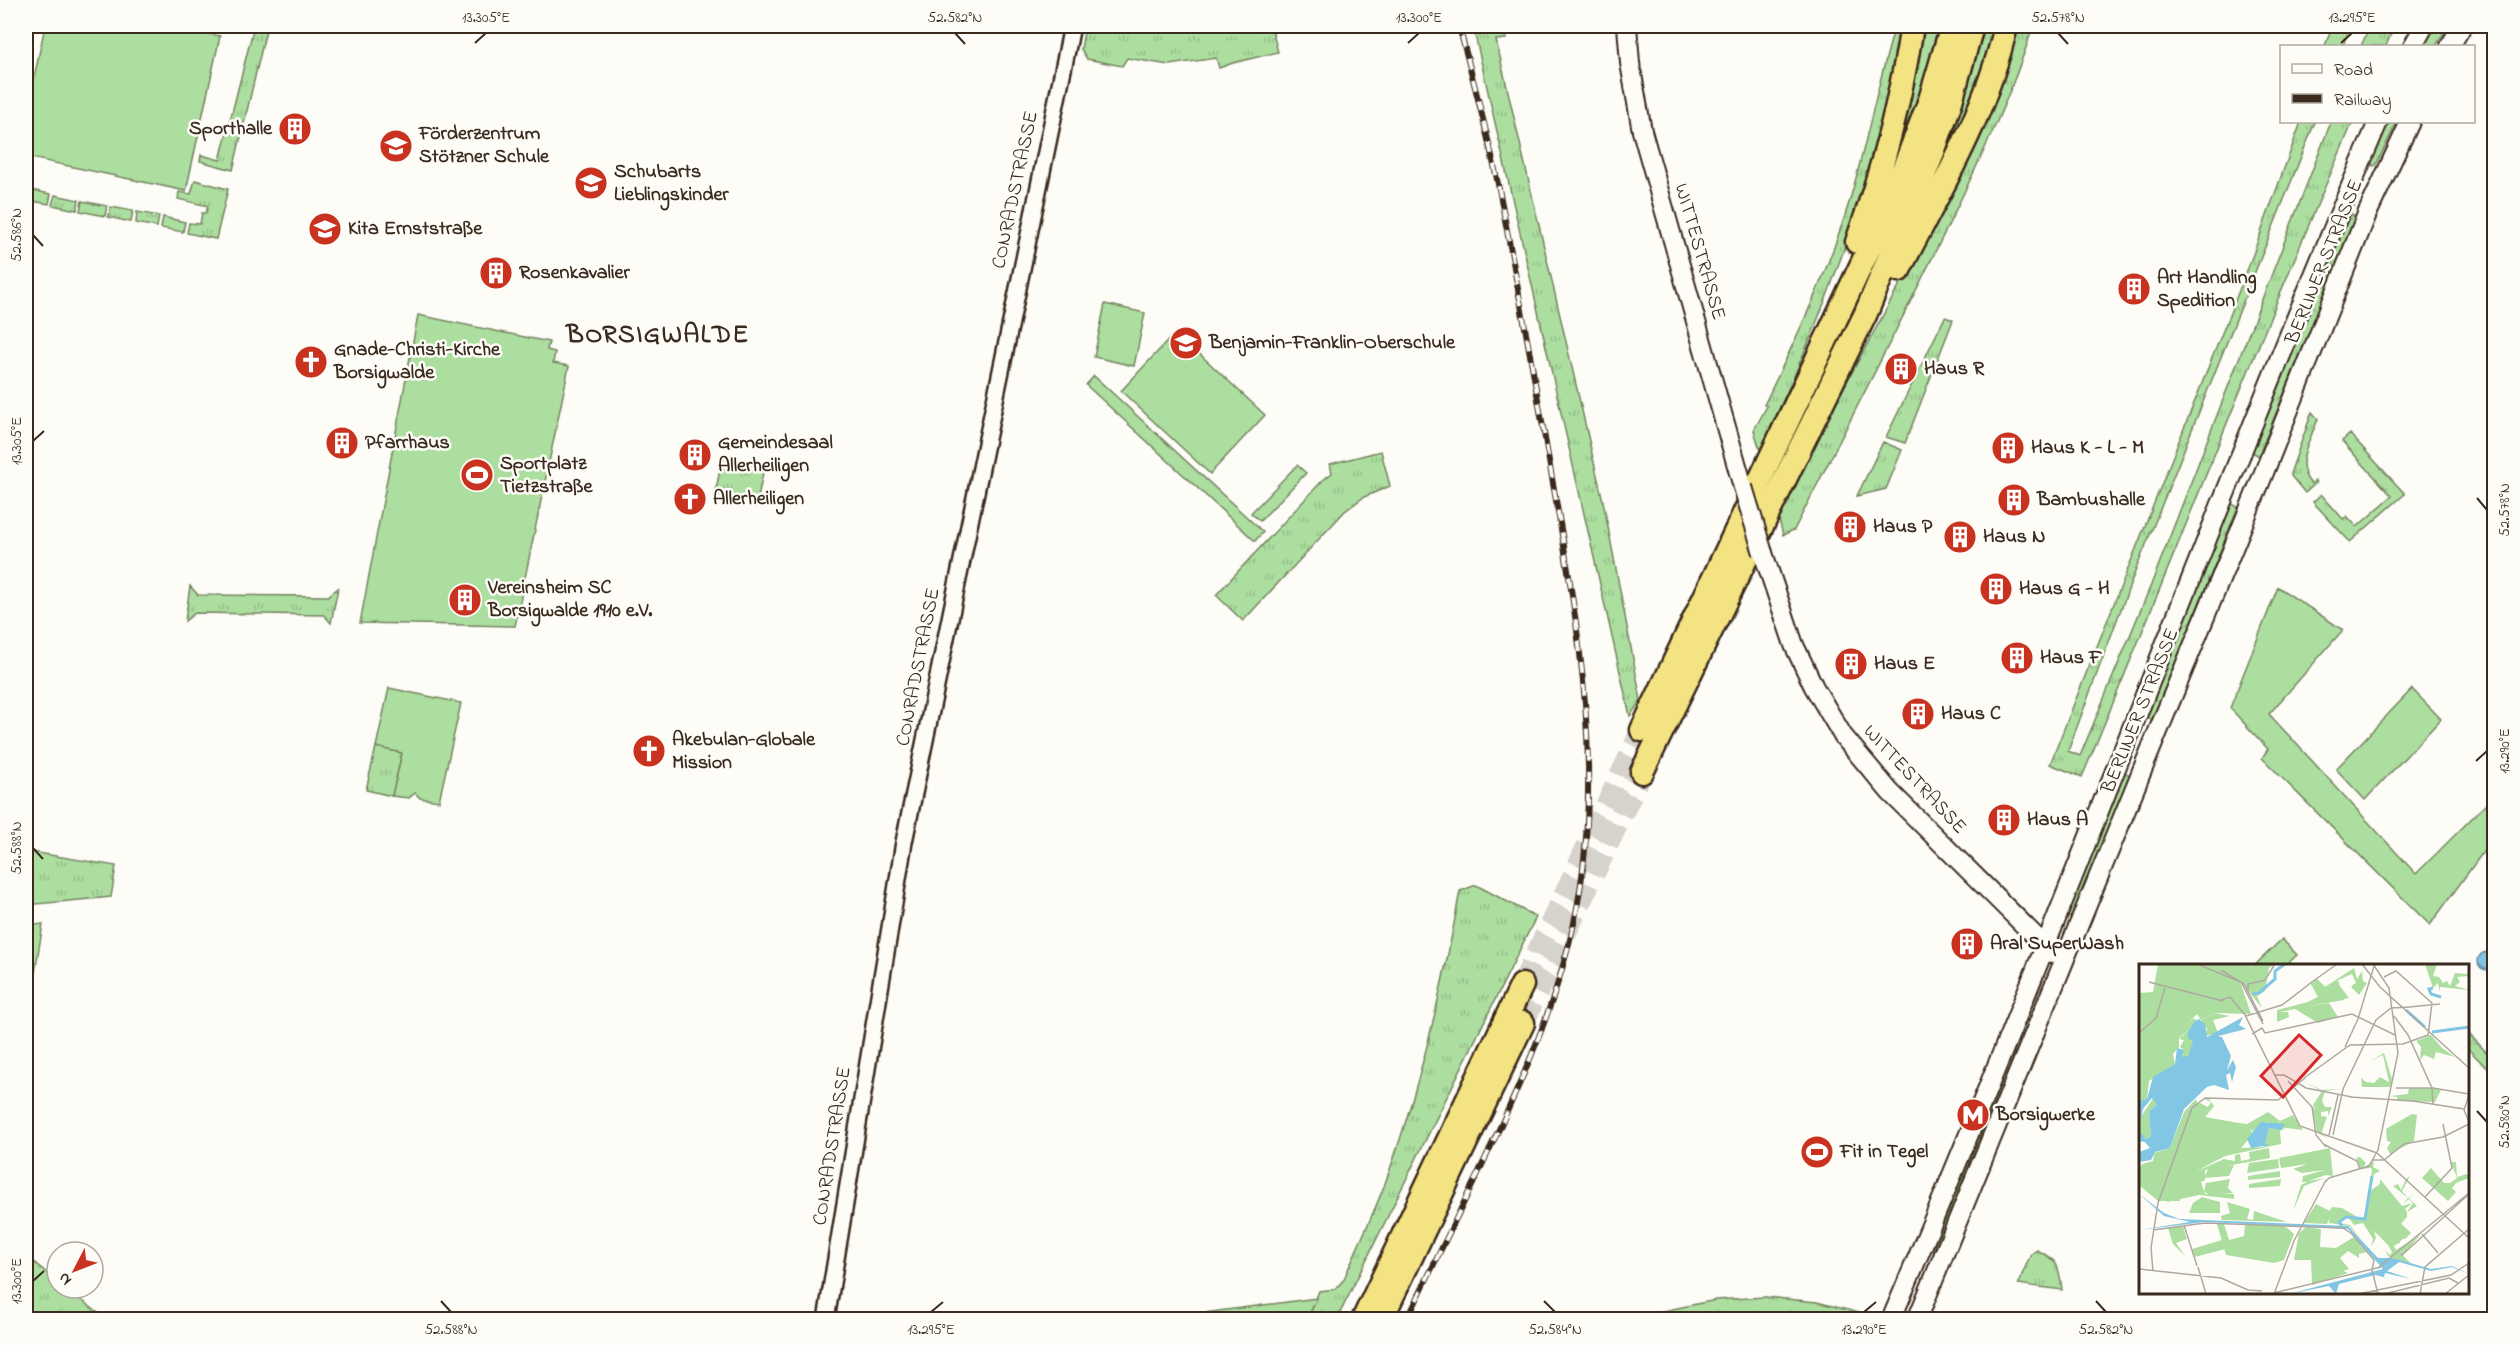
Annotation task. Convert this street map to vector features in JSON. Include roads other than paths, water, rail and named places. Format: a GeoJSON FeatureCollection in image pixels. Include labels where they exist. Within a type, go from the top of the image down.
{"type":"FeatureCollection","features":[{"type":"Feature","properties":{"kind":"highway"},"geometry":{"type":"LineString","coordinates":[[1843,298],[1844,281],[1872,200],[1908,53],[1912,26]]}},
{"type":"Feature","properties":{"kind":"highway"},"geometry":{"type":"LineString","coordinates":[[1642,730],[1890,202],[1912,151],[1952,26]]}},
{"type":"Feature","properties":{"kind":"highway"},"geometry":{"type":"LineString","coordinates":[[1642,772],[1866,313],[1931,158],[1951,101],[1972,26]]}},
{"type":"Feature","properties":{"kind":"highway"},"geometry":{"type":"LineString","coordinates":[[1866,313],[1884,301],[1965,145],[1990,84],[2006,26]]}},
{"type":"Feature","properties":{"kind":"highway"},"geometry":{"type":"LineString","coordinates":[[1363,1320],[1522,985]]}},
{"type":"Feature","properties":{"kind":"highway"},"geometry":{"type":"LineString","coordinates":[[1381,1320],[1523,1023]]}},
{"type":"Feature","properties":{"kind":"main road","name":"WITTESTRASSE"},"geometry":{"type":"LineString","coordinates":[[1627,26],[1630,63],[1641,131],[1743,487],[1794,645],[1814,687],[1843,736],[1890,792],[2062,963]]}},
{"type":"Feature","properties":{"kind":"main road"},"geometry":{"type":"LineString","coordinates":[[2414,45],[2424,26]]}},
{"type":"Feature","properties":{"kind":"main road"},"geometry":{"type":"LineString","coordinates":[[2451,45],[2462,26]]}},
{"type":"Feature","properties":{"kind":"main road","name":"BERLINER STRASSE"},"geometry":{"type":"LineString","coordinates":[[1891,1320],[2378,123]]}},
{"type":"Feature","properties":{"kind":"main road","name":"BERLINER STRASSE"},"geometry":{"type":"LineString","coordinates":[[1917,1320],[2261,480],[2367,214],[2410,123]]}},
{"type":"Feature","properties":{"kind":"street","name":"CONRADSTRASSE"},"geometry":{"type":"LineString","coordinates":[[826,1320],[904,842],[1072,26]]}},
{"type":"Feature","properties":{"kind":"water"},"geometry":{"type":"Polygon","coordinates":[[[2487,952],[2493,955],[2496,961],[2493,967],[2487,970],[2481,967],[2478,961],[2481,955],[2487,952]]]}},
{"type":"Feature","properties":{"kind":"tunnel"},"geometry":{"type":"LineString","coordinates":[[1522,985],[1642,730]]}},
{"type":"Feature","properties":{"kind":"tunnel"},"geometry":{"type":"LineString","coordinates":[[1523,1023],[1642,772]]}},
{"type":"Feature","properties":{"kind":"railway"},"geometry":{"type":"LineString","coordinates":[[1407,1320],[1505,1117],[1556,989],[1574,923],[1584,865],[1588,807],[1588,749],[1584,691],[1569,576],[1499,189],[1459,26]]}},
{"type":"Feature","properties":{"kind":"place","name":"Sporthalle"},"geometry":{"type":"Point","coordinates":[295,129]}},
{"type":"Feature","properties":{"kind":"place","name":"Förderzentrum Stötzner Schule"},"geometry":{"type":"Point","coordinates":[396,146]}},
{"type":"Feature","properties":{"kind":"place","name":"Schubarts Lieblingskinder"},"geometry":{"type":"Point","coordinates":[591,183]}},
{"type":"Feature","properties":{"kind":"place","name":"Kita Ernststraße"},"geometry":{"type":"Point","coordinates":[325,229]}},
{"type":"Feature","properties":{"kind":"place","name":"Rosenkavalier"},"geometry":{"type":"Point","coordinates":[496,273]}},
{"type":"Feature","properties":{"kind":"place","name":"Art Handling Spedition"},"geometry":{"type":"Point","coordinates":[2134,289]}},
{"type":"Feature","properties":{"kind":"place","name":"Benjamin-Franklin-Oberschule"},"geometry":{"type":"Point","coordinates":[1186,343]}},
{"type":"Feature","properties":{"kind":"place","name":"Gnade-Christi-Kirche Borsigwalde"},"geometry":{"type":"Point","coordinates":[311,362]}},
{"type":"Feature","properties":{"kind":"place","name":"Haus R"},"geometry":{"type":"Point","coordinates":[1901,369]}},
{"type":"Feature","properties":{"kind":"place","name":"Pfarrhaus"},"geometry":{"type":"Point","coordinates":[342,443]}},
{"type":"Feature","properties":{"kind":"place","name":"Haus K - L - M"},"geometry":{"type":"Point","coordinates":[2008,448]}},
{"type":"Feature","properties":{"kind":"place","name":"Gemeindesaal Allerheiligen"},"geometry":{"type":"Point","coordinates":[695,455]}},
{"type":"Feature","properties":{"kind":"place","name":"Sportplatz Tietzstraße"},"geometry":{"type":"Point","coordinates":[477,475]}},
{"type":"Feature","properties":{"kind":"place","name":"Allerheiligen"},"geometry":{"type":"Point","coordinates":[690,499]}},
{"type":"Feature","properties":{"kind":"place","name":"Bambushalle"},"geometry":{"type":"Point","coordinates":[2014,500]}},
{"type":"Feature","properties":{"kind":"place","name":"Haus P"},"geometry":{"type":"Point","coordinates":[1850,527]}},
{"type":"Feature","properties":{"kind":"place","name":"Haus N"},"geometry":{"type":"Point","coordinates":[1960,537]}},
{"type":"Feature","properties":{"kind":"place","name":"Haus G - H"},"geometry":{"type":"Point","coordinates":[1996,589]}},
{"type":"Feature","properties":{"kind":"place","name":"Vereinsheim SC Borsigwalde 1910 e.V."},"geometry":{"type":"Point","coordinates":[465,600]}},
{"type":"Feature","properties":{"kind":"place","name":"Haus F"},"geometry":{"type":"Point","coordinates":[2017,658]}},
{"type":"Feature","properties":{"kind":"place","name":"Haus E"},"geometry":{"type":"Point","coordinates":[1851,664]}},
{"type":"Feature","properties":{"kind":"place","name":"Haus C"},"geometry":{"type":"Point","coordinates":[1918,714]}},
{"type":"Feature","properties":{"kind":"place","name":"Akebulan-Globale Mission"},"geometry":{"type":"Point","coordinates":[649,751]}},
{"type":"Feature","properties":{"kind":"place","name":"Haus A"},"geometry":{"type":"Point","coordinates":[2004,820]}},
{"type":"Feature","properties":{"kind":"place","name":"Aral SuperWash"},"geometry":{"type":"Point","coordinates":[1967,944]}},
{"type":"Feature","properties":{"kind":"place","name":"Borsigwerke"},"geometry":{"type":"Point","coordinates":[1973,1115]}},
{"type":"Feature","properties":{"kind":"place","name":"Fit in Tegel"},"geometry":{"type":"Point","coordinates":[1817,1152]}},
{"type":"Feature","properties":{"kind":"district","name":"BORSIGWALDE"},"geometry":{"type":"Point","coordinates":[658,336]}}]}
